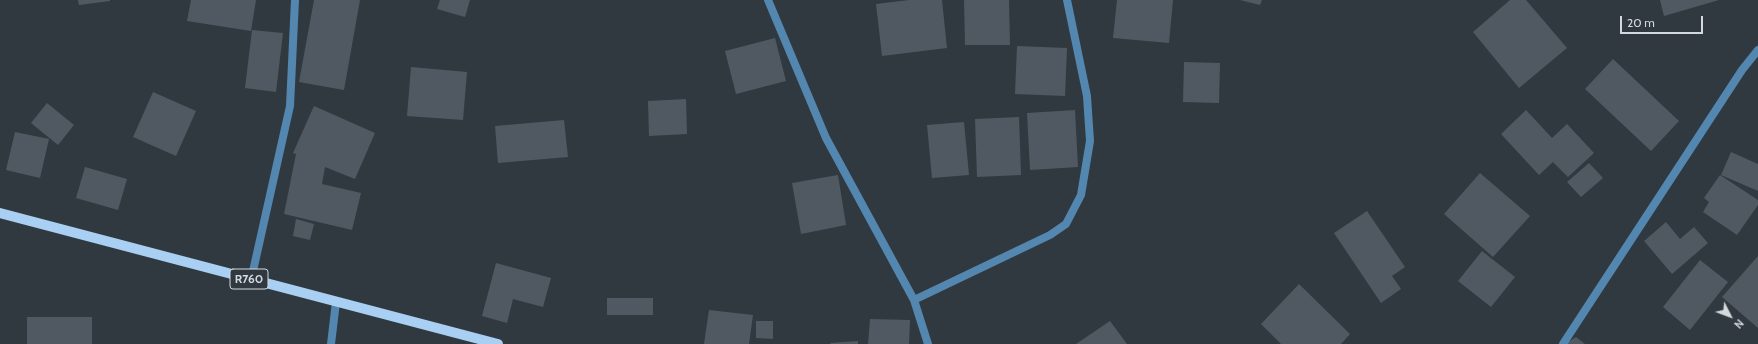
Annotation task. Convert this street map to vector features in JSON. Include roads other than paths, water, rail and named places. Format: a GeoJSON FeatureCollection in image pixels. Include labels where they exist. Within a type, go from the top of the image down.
{"type":"FeatureCollection","features":[{"type":"Feature","properties":{"kind":"main road","name":"R760"},"geometry":{"type":"LineString","coordinates":[[0,213],[498,344]]}},
{"type":"Feature","properties":{"kind":"street"},"geometry":{"type":"LineString","coordinates":[[251,280],[290,106],[295,0]]}},
{"type":"Feature","properties":{"kind":"street"},"geometry":{"type":"LineString","coordinates":[[768,0],[826,138],[914,300],[928,344]]}},
{"type":"Feature","properties":{"kind":"street"},"geometry":{"type":"LineString","coordinates":[[914,300],[1050,235],[1066,224],[1072,213],[1081,195],[1090,141],[1087,96],[1068,0]]}},
{"type":"Feature","properties":{"kind":"street"},"geometry":{"type":"LineString","coordinates":[[1563,344],[1742,70],[1758,50]]}},
{"type":"Feature","properties":{"kind":"street"},"geometry":{"type":"LineString","coordinates":[[331,344],[336,302]]}}]}
